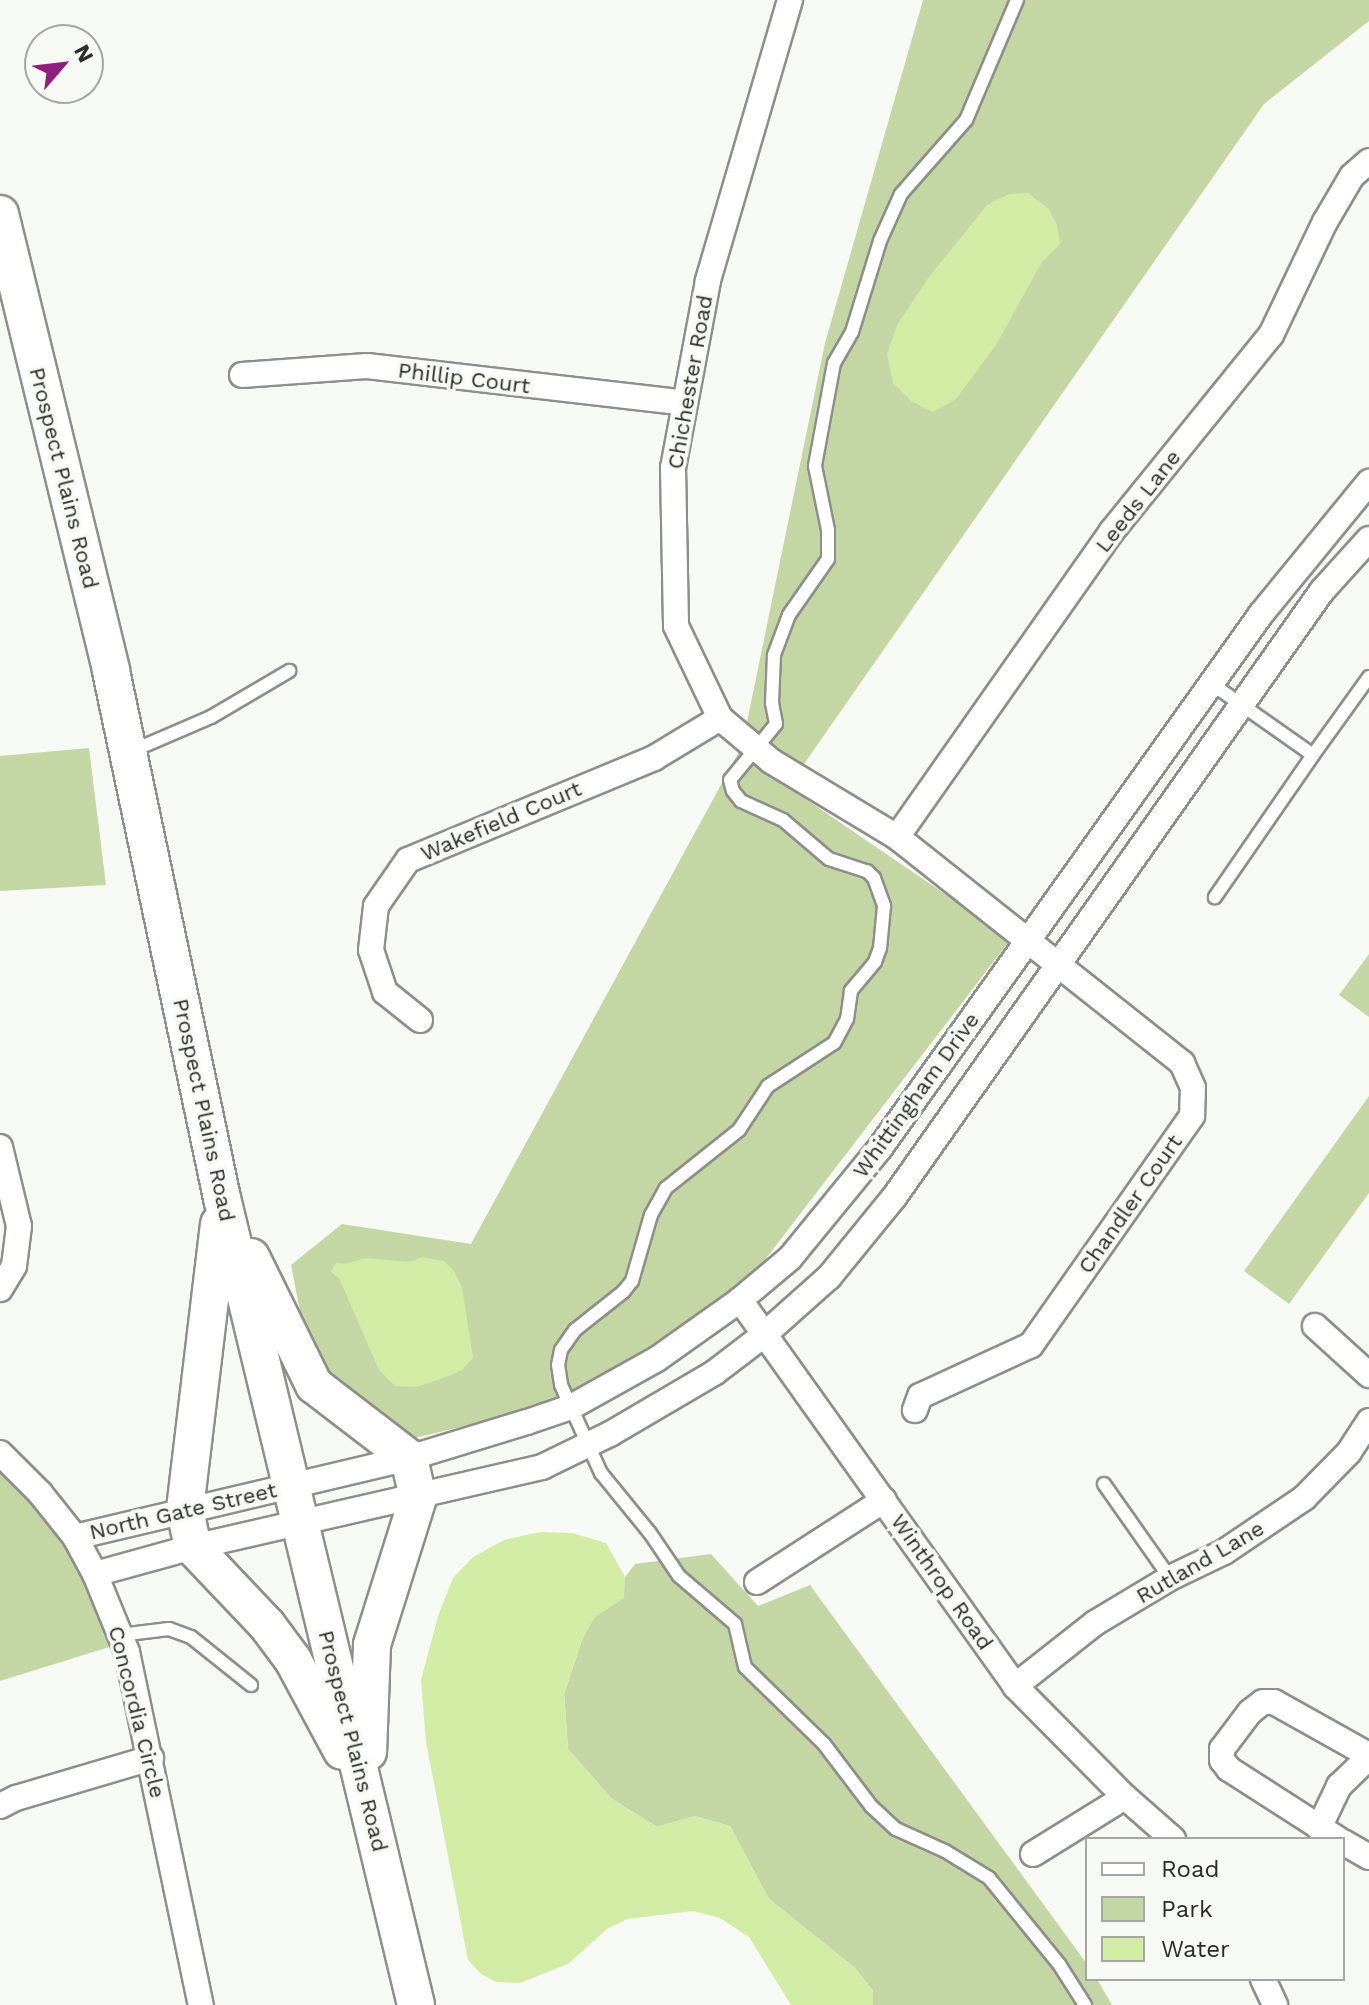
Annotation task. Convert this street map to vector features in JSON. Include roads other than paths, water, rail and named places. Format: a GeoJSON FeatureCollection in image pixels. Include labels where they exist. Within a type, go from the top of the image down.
{"type":"FeatureCollection","features":[{"type":"Feature","properties":{"kind":"street","name":"Chichester Road"},"geometry":{"type":"LineString","coordinates":[[790,0],[708,281],[673,468],[676,626],[720,718],[756,749],[897,837],[1029,943]]}},
{"type":"Feature","properties":{"kind":"street","name":"Leeds Lane"},"geometry":{"type":"LineString","coordinates":[[897,837],[1112,531],[1271,335],[1325,222],[1352,176],[1369,161]]}},
{"type":"Feature","properties":{"kind":"street","name":"Prospect Plains Road"},"geometry":{"type":"LineString","coordinates":[[0,214],[128,753],[222,1198],[416,2005]]}},
{"type":"Feature","properties":{"kind":"street","name":"Phillip Court"},"geometry":{"type":"LineString","coordinates":[[242,375],[367,366],[685,403]]}},
{"type":"Feature","properties":{"kind":"street","name":"Whittingham Drive"},"geometry":{"type":"LineString","coordinates":[[291,1486],[409,1458],[571,1407],[657,1359],[740,1300],[790,1258],[870,1160],[1029,943],[1261,614],[1369,482]]}},
{"type":"Feature","properties":{"kind":"street","name":"Whittingham Drive"},"geometry":{"type":"LineString","coordinates":[[300,1525],[542,1467],[590,1444],[714,1373],[765,1334],[829,1277],[895,1196],[1322,591],[1369,539]]}},
{"type":"Feature","properties":{"kind":"street","name":"Wakefield Court"},"geometry":{"type":"LineString","coordinates":[[420,1020],[385,992],[371,950],[376,906],[408,860],[654,758],[720,718]]}},
{"type":"Feature","properties":{"kind":"street","name":"Chandler Court"},"geometry":{"type":"LineString","coordinates":[[915,1410],[920,1396],[1031,1345],[1192,1116],[1193,1088],[1182,1063],[1029,943]]}},
{"type":"Feature","properties":{"kind":"street"},"geometry":{"type":"LineString","coordinates":[[0,1147],[19,1226],[14,1266],[0,1289]]}},
{"type":"Feature","properties":{"kind":"street"},"geometry":{"type":"LineString","coordinates":[[222,1198],[314,1385],[409,1458],[418,1498],[372,1645],[367,1798]]}},
{"type":"Feature","properties":{"kind":"street"},"geometry":{"type":"LineString","coordinates":[[222,1198],[185,1510],[193,1547],[267,1625],[293,1660],[367,1798]]}},
{"type":"Feature","properties":{"kind":"street","name":"Winthrop Road"},"geometry":{"type":"LineString","coordinates":[[740,1300],[1015,1686],[1125,1797],[1171,1837]]}},
{"type":"Feature","properties":{"kind":"street"},"geometry":{"type":"LineString","coordinates":[[1315,1326],[1369,1375]]}},
{"type":"Feature","properties":{"kind":"street","name":"Rutland Lane"},"geometry":{"type":"LineString","coordinates":[[1015,1686],[1095,1623],[1170,1578],[1224,1552],[1304,1498],[1349,1452],[1369,1421]]}},
{"type":"Feature","properties":{"kind":"street","name":"Concordia Circle"},"geometry":{"type":"LineString","coordinates":[[0,1453],[40,1493],[75,1537],[95,1574],[120,1635],[151,1758],[201,2005]]}},
{"type":"Feature","properties":{"kind":"street","name":"North Gate Street"},"geometry":{"type":"LineString","coordinates":[[75,1537],[291,1486]]}},
{"type":"Feature","properties":{"kind":"street"},"geometry":{"type":"LineString","coordinates":[[757,1582],[884,1500]]}},
{"type":"Feature","properties":{"kind":"street","name":"North Gate Street"},"geometry":{"type":"LineString","coordinates":[[95,1574],[193,1547],[300,1525]]}},
{"type":"Feature","properties":{"kind":"street"},"geometry":{"type":"LineString","coordinates":[[1263,1702],[1274,1702],[1369,1756],[1339,1786],[1328,1834],[1229,1769],[1222,1760],[1222,1749],[1235,1728],[1263,1702]]}},
{"type":"Feature","properties":{"kind":"street"},"geometry":{"type":"LineString","coordinates":[[0,1806],[16,1798],[151,1758]]}},
{"type":"Feature","properties":{"kind":"street"},"geometry":{"type":"LineString","coordinates":[[1033,1854],[1125,1797]]}},
{"type":"Feature","properties":{"kind":"street"},"geometry":{"type":"LineString","coordinates":[[1345,1843],[1369,1857]]}},
{"type":"Feature","properties":{"kind":"street"},"geometry":{"type":"LineString","coordinates":[[1264,1981],[1275,2005]]}},
{"type":"Feature","properties":{"kind":"lane"},"geometry":{"type":"LineString","coordinates":[[1017,0],[966,120],[901,194],[880,241],[852,332],[834,363],[815,466],[828,530],[828,559],[800,597],[774,655],[772,689],[776,724],[730,780],[733,791],[741,801],[797,829],[829,859],[867,871],[874,878],[884,906],[880,948],[875,962],[851,991],[847,1019],[834,1043],[768,1086],[739,1130],[677,1178],[658,1201],[632,1281],[623,1292],[575,1330],[561,1350],[561,1385],[601,1473],[650,1533],[679,1576],[735,1624],[745,1667],[824,1744],[871,1806],[896,1829],[945,1851],[989,1878],[1059,1964],[1085,2005]]}},
{"type":"Feature","properties":{"kind":"lane"},"geometry":{"type":"LineString","coordinates":[[128,753],[211,717],[289,671]]}},
{"type":"Feature","properties":{"kind":"lane"},"geometry":{"type":"LineString","coordinates":[[1215,897],[1369,677]]}},
{"type":"Feature","properties":{"kind":"lane"},"geometry":{"type":"LineString","coordinates":[[1212,684],[1313,755]]}},
{"type":"Feature","properties":{"kind":"lane"},"geometry":{"type":"LineString","coordinates":[[1104,1484],[1170,1578]]}},
{"type":"Feature","properties":{"kind":"lane"},"geometry":{"type":"LineString","coordinates":[[120,1635],[169,1629],[191,1637],[251,1685]]}},
{"type":"Feature","properties":{"kind":"water"},"geometry":{"type":"Polygon","coordinates":[[[1028,193],[1049,209],[1057,225],[1060,244],[1042,262],[996,345],[956,399],[933,412],[911,401],[893,383],[887,354],[897,325],[929,277],[987,205],[1009,194],[1028,193]]]}},
{"type":"Feature","properties":{"kind":"water"},"geometry":{"type":"Polygon","coordinates":[[[422,1257],[444,1261],[454,1271],[462,1287],[473,1358],[462,1370],[443,1378],[417,1387],[395,1386],[379,1370],[339,1278],[331,1272],[336,1263],[346,1264],[366,1258],[410,1262],[422,1257]]]}},
{"type":"Feature","properties":{"kind":"water"},"geometry":{"type":"Polygon","coordinates":[[[540,1532],[572,1533],[606,1543],[625,1577],[624,1598],[595,1617],[582,1640],[564,1694],[568,1749],[612,1799],[657,1827],[695,1816],[730,1826],[769,1899],[855,1968],[873,1991],[873,2005],[791,2005],[749,1937],[720,1918],[693,1911],[627,1919],[607,1929],[568,1964],[520,1983],[496,1982],[481,1974],[468,1960],[426,1742],[421,1680],[439,1613],[453,1578],[473,1557],[504,1540],[540,1532]]]}}]}
